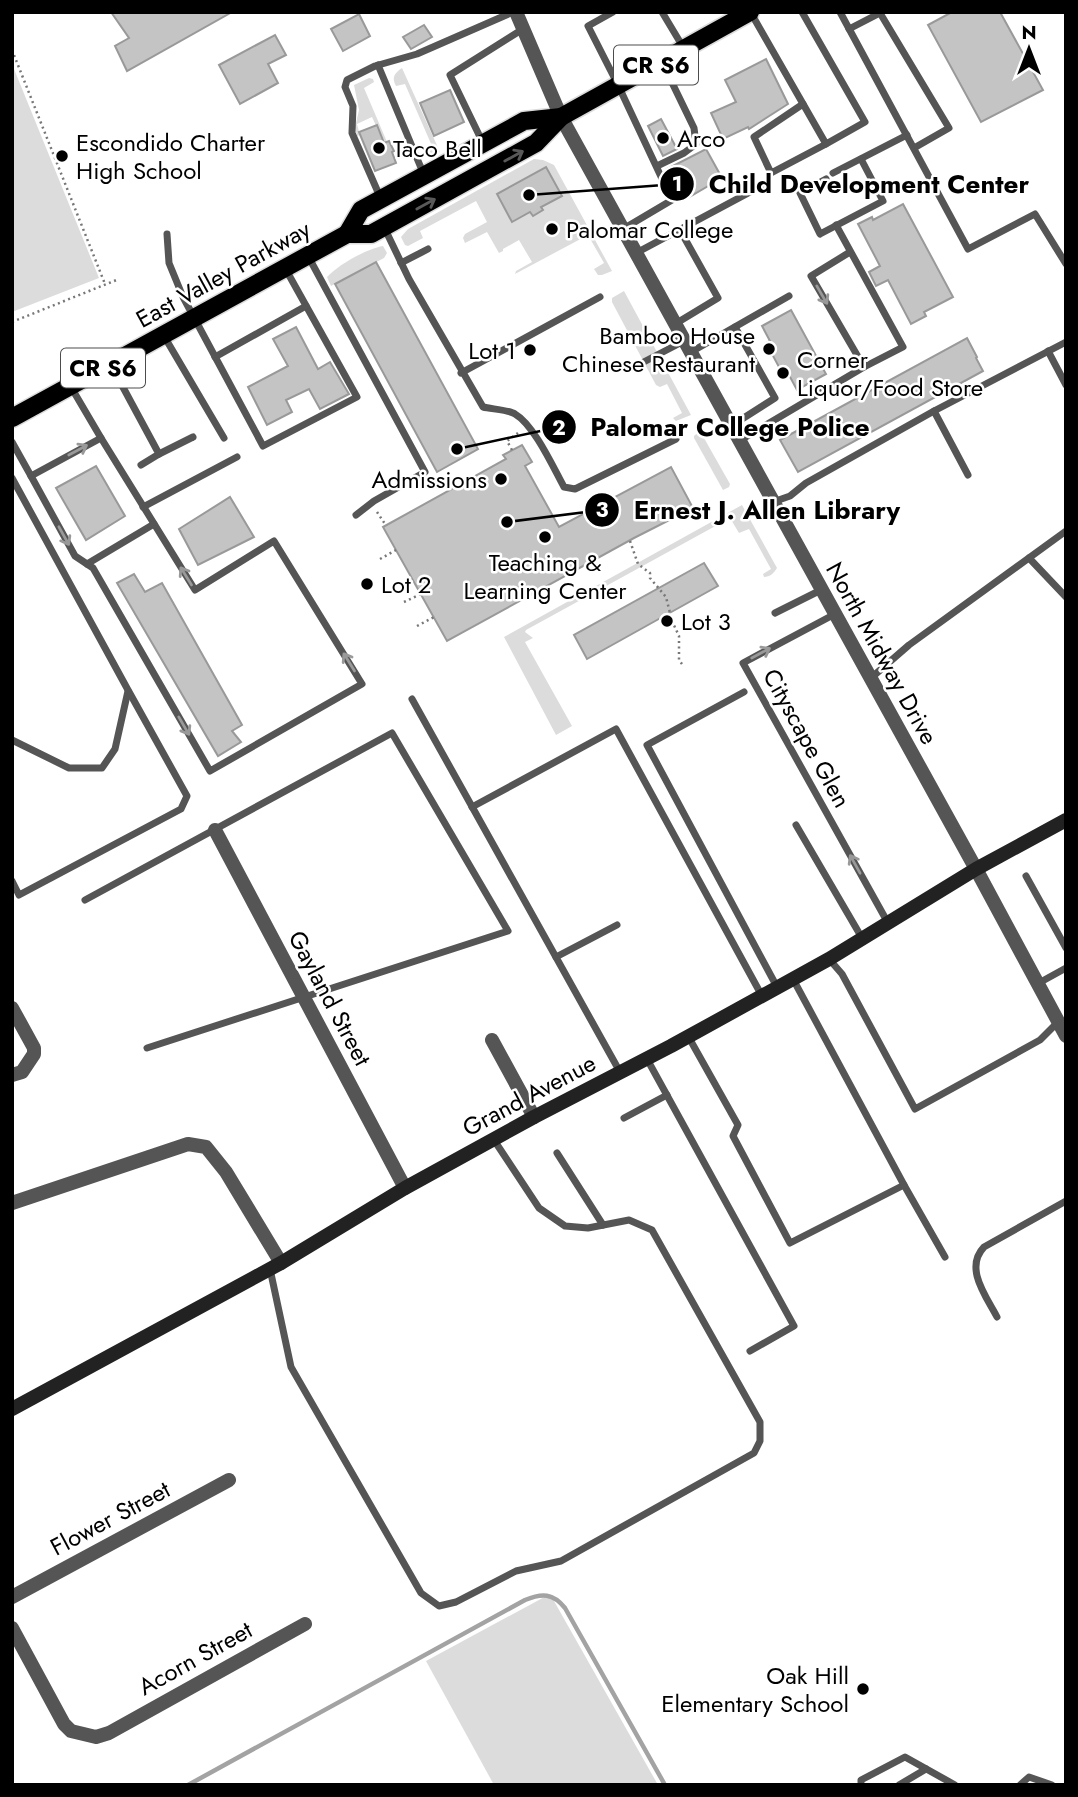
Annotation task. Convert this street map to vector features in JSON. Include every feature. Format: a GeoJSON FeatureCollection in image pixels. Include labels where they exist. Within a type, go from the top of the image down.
{"type":"FeatureCollection","features":[{"type":"Feature","properties":{"kind":"main road","name":"East Valley Parkway"},"geometry":{"type":"LineString","coordinates":[[347,234],[371,234],[384,227],[536,143],[561,117],[750,12]]}},
{"type":"Feature","properties":{"kind":"main road","name":"East Valley Parkway"},"geometry":{"type":"LineString","coordinates":[[12,418],[347,234],[361,211],[524,121],[561,117]]}},
{"type":"Feature","properties":{"kind":"main road","name":"Grand Avenue"},"geometry":{"type":"LineString","coordinates":[[12,1409],[275,1266],[405,1188],[829,959],[976,869],[1066,820]]}},
{"type":"Feature","properties":{"kind":"street","name":"North Midway Drive"},"geometry":{"type":"LineString","coordinates":[[515,12],[561,117],[1066,1036]]}},
{"type":"Feature","properties":{"kind":"street","name":"Gayland Street"},"geometry":{"type":"LineString","coordinates":[[215,830],[405,1188]]}},
{"type":"Feature","properties":{"kind":"street"},"geometry":{"type":"LineString","coordinates":[[12,1008],[34,1048],[34,1054],[22,1072],[12,1075]]}},
{"type":"Feature","properties":{"kind":"street"},"geometry":{"type":"LineString","coordinates":[[492,1040],[534,1117]]}},
{"type":"Feature","properties":{"kind":"street"},"geometry":{"type":"LineString","coordinates":[[12,1203],[188,1144],[206,1147],[226,1172],[275,1266]]}},
{"type":"Feature","properties":{"kind":"street","name":"Flower Street"},"geometry":{"type":"LineString","coordinates":[[12,1597],[229,1480]]}},
{"type":"Feature","properties":{"kind":"street","name":"Acorn Street"},"geometry":{"type":"LineString","coordinates":[[12,1629],[64,1724],[71,1731],[96,1737],[109,1733],[305,1624]]}},
{"type":"Feature","properties":{"kind":"lane"},"geometry":{"type":"LineString","coordinates":[[382,199],[352,133],[353,106],[345,87],[347,79],[378,65],[417,54],[515,12]]}},
{"type":"Feature","properties":{"kind":"lane"},"geometry":{"type":"LineString","coordinates":[[613,12],[588,26],[672,200],[622,229]]}},
{"type":"Feature","properties":{"kind":"lane"},"geometry":{"type":"LineString","coordinates":[[662,12],[684,49]]}},
{"type":"Feature","properties":{"kind":"lane"},"geometry":{"type":"LineString","coordinates":[[750,12],[825,144]]}},
{"type":"Feature","properties":{"kind":"lane"},"geometry":{"type":"LineString","coordinates":[[802,12],[865,121],[771,173],[754,137],[803,104]]}},
{"type":"Feature","properties":{"kind":"lane"},"geometry":{"type":"LineString","coordinates":[[840,12],[968,249],[1035,214],[1066,264]]}},
{"type":"Feature","properties":{"kind":"lane"},"geometry":{"type":"LineString","coordinates":[[849,30],[881,13],[949,128],[914,148]]}},
{"type":"Feature","properties":{"kind":"lane"},"geometry":{"type":"LineString","coordinates":[[483,144],[450,75],[523,29]]}},
{"type":"Feature","properties":{"kind":"lane"},"geometry":{"type":"LineString","coordinates":[[657,166],[696,144],[694,128],[662,62]]}},
{"type":"Feature","properties":{"kind":"lane"},"geometry":{"type":"LineString","coordinates":[[378,65],[424,176]]}},
{"type":"Feature","properties":{"kind":"lane"},"geometry":{"type":"LineString","coordinates":[[861,159],[883,201],[820,234],[800,193],[829,176],[861,159],[907,135]]}},
{"type":"Feature","properties":{"kind":"lane"},"geometry":{"type":"LineString","coordinates":[[636,253],[763,185]]}},
{"type":"Feature","properties":{"kind":"lane"},"geometry":{"type":"LineString","coordinates":[[739,441],[903,347],[836,225]]}},
{"type":"Feature","properties":{"kind":"lane"},"geometry":{"type":"LineString","coordinates":[[384,227],[413,288],[483,407],[514,412],[528,426],[564,487],[575,489],[676,439]]}},
{"type":"Feature","properties":{"kind":"lane"},"geometry":{"type":"LineString","coordinates":[[675,324],[718,298],[680,230]]}},
{"type":"Feature","properties":{"kind":"lane"},"geometry":{"type":"LineString","coordinates":[[167,234],[169,263],[194,318],[263,446],[357,397],[285,268]]}},
{"type":"Feature","properties":{"kind":"lane"},"geometry":{"type":"LineString","coordinates":[[401,263],[428,249]]}},
{"type":"Feature","properties":{"kind":"lane"},"geometry":{"type":"LineString","coordinates":[[850,252],[811,276],[864,368]]}},
{"type":"Feature","properties":{"kind":"lane"},"geometry":{"type":"LineString","coordinates":[[308,256],[425,472],[356,515]]}},
{"type":"Feature","properties":{"kind":"lane"},"geometry":{"type":"LineString","coordinates":[[636,366],[735,327],[789,296]]}},
{"type":"Feature","properties":{"kind":"lane"},"geometry":{"type":"LineString","coordinates":[[461,373],[600,297]]}},
{"type":"Feature","properties":{"kind":"lane"},"geometry":{"type":"LineString","coordinates":[[215,357],[306,306]]}},
{"type":"Feature","properties":{"kind":"lane"},"geometry":{"type":"LineString","coordinates":[[731,426],[775,398],[735,327]]}},
{"type":"Feature","properties":{"kind":"lane"},"geometry":{"type":"LineString","coordinates":[[163,335],[224,438]]}},
{"type":"Feature","properties":{"kind":"lane"},"geometry":{"type":"LineString","coordinates":[[773,503],[934,411],[1066,342]]}},
{"type":"Feature","properties":{"kind":"lane"},"geometry":{"type":"LineString","coordinates":[[1048,351],[1066,385]]}},
{"type":"Feature","properties":{"kind":"lane"},"geometry":{"type":"LineString","coordinates":[[110,364],[159,454]]}},
{"type":"Feature","properties":{"kind":"lane"},"geometry":{"type":"LineString","coordinates":[[12,442],[75,556],[93,568],[210,771],[362,684],[274,541],[195,590],[70,386]]}},
{"type":"Feature","properties":{"kind":"lane"},"geometry":{"type":"LineString","coordinates":[[934,411],[968,475]]}},
{"type":"Feature","properties":{"kind":"lane"},"geometry":{"type":"LineString","coordinates":[[141,465],[193,437]]}},
{"type":"Feature","properties":{"kind":"lane"},"geometry":{"type":"LineString","coordinates":[[31,476],[101,438]]}},
{"type":"Feature","properties":{"kind":"lane"},"geometry":{"type":"LineString","coordinates":[[143,507],[237,457]]}},
{"type":"Feature","properties":{"kind":"lane"},"geometry":{"type":"LineString","coordinates":[[12,478],[187,796],[181,810],[19,895],[12,881]]}},
{"type":"Feature","properties":{"kind":"lane"},"geometry":{"type":"LineString","coordinates":[[87,564],[154,524]]}},
{"type":"Feature","properties":{"kind":"lane"},"geometry":{"type":"LineString","coordinates":[[870,678],[909,645],[1066,531]]}},
{"type":"Feature","properties":{"kind":"lane"},"geometry":{"type":"LineString","coordinates":[[1029,558],[1066,597]]}},
{"type":"Feature","properties":{"kind":"lane"},"geometry":{"type":"LineString","coordinates":[[775,613],[821,590]]}},
{"type":"Feature","properties":{"kind":"lane","name":"Cityscape Glen"},"geometry":{"type":"LineString","coordinates":[[835,614],[743,663],[889,924]]}},
{"type":"Feature","properties":{"kind":"lane"},"geometry":{"type":"LineString","coordinates":[[12,740],[69,768],[102,768],[115,749],[128,690]]}},
{"type":"Feature","properties":{"kind":"lane"},"geometry":{"type":"LineString","coordinates":[[744,692],[647,745],[777,987]]}},
{"type":"Feature","properties":{"kind":"lane"},"geometry":{"type":"LineString","coordinates":[[412,699],[620,1072]]}},
{"type":"Feature","properties":{"kind":"lane"},"geometry":{"type":"LineString","coordinates":[[472,807],[616,729],[762,996]]}},
{"type":"Feature","properties":{"kind":"lane"},"geometry":{"type":"LineString","coordinates":[[85,900],[392,733],[508,931],[146,1048]]}},
{"type":"Feature","properties":{"kind":"lane"},"geometry":{"type":"LineString","coordinates":[[796,825],[862,939]]}},
{"type":"Feature","properties":{"kind":"lane"},"geometry":{"type":"LineString","coordinates":[[1026,876],[1066,948]]}},
{"type":"Feature","properties":{"kind":"lane"},"geometry":{"type":"LineString","coordinates":[[556,957],[617,925]]}},
{"type":"Feature","properties":{"kind":"lane"},"geometry":{"type":"LineString","coordinates":[[829,959],[842,974],[915,1109],[1040,1040],[1058,1021]]}},
{"type":"Feature","properties":{"kind":"lane"},"geometry":{"type":"LineString","coordinates":[[1037,984],[1066,968]]}},
{"type":"Feature","properties":{"kind":"lane"},"geometry":{"type":"LineString","coordinates":[[792,979],[945,1256]]}},
{"type":"Feature","properties":{"kind":"lane"},"geometry":{"type":"LineString","coordinates":[[688,1035],[738,1125],[733,1136],[790,1243],[904,1185]]}},
{"type":"Feature","properties":{"kind":"lane"},"geometry":{"type":"LineString","coordinates":[[646,1058],[794,1326],[750,1351]]}},
{"type":"Feature","properties":{"kind":"lane"},"geometry":{"type":"LineString","coordinates":[[624,1118],[667,1095]]}},
{"type":"Feature","properties":{"kind":"lane"},"geometry":{"type":"LineString","coordinates":[[275,1266],[291,1367],[421,1593],[439,1606],[456,1602],[516,1571],[561,1560],[754,1453],[760,1441],[760,1422],[652,1230],[629,1220],[588,1228],[565,1226],[539,1208],[494,1140]]}},
{"type":"Feature","properties":{"kind":"lane"},"geometry":{"type":"LineString","coordinates":[[557,1153],[603,1225]]}},
{"type":"Feature","properties":{"kind":"lane"},"geometry":{"type":"LineString","coordinates":[[997,1317],[975,1275],[978,1252],[1066,1201]]}},
{"type":"Feature","properties":{"kind":"lane"},"geometry":{"type":"LineString","coordinates":[[861,1785],[861,1780],[905,1757],[955,1785]]}},
{"type":"Feature","properties":{"kind":"lane"},"geometry":{"type":"LineString","coordinates":[[899,1785],[926,1769]]}},
{"type":"Feature","properties":{"kind":"lane"},"geometry":{"type":"LineString","coordinates":[[1020,1785],[1029,1777],[1052,1785]]}},
{"type":"Feature","properties":{"kind":"path"},"geometry":{"type":"LineString","coordinates":[[12,50],[105,284]]}},
{"type":"Feature","properties":{"kind":"path"},"geometry":{"type":"LineString","coordinates":[[12,322],[119,279]]}},
{"type":"Feature","properties":{"kind":"path"},"geometry":{"type":"LineString","coordinates":[[512,450],[507,441],[528,426]]}},
{"type":"Feature","properties":{"kind":"path"},"geometry":{"type":"LineString","coordinates":[[371,504],[385,524]]}},
{"type":"Feature","properties":{"kind":"path"},"geometry":{"type":"LineString","coordinates":[[630,541],[638,564],[650,573],[650,578],[666,597],[671,621],[679,636],[682,664]]}},
{"type":"Feature","properties":{"kind":"path"},"geometry":{"type":"LineString","coordinates":[[380,559],[396,550]]}},
{"type":"Feature","properties":{"kind":"path"},"geometry":{"type":"LineString","coordinates":[[404,602],[421,594]]}},
{"type":"Feature","properties":{"kind":"path"},"geometry":{"type":"LineString","coordinates":[[417,626],[434,617]]}},
{"type":"Feature","properties":{"kind":"shaded area"},"geometry":{"type":"Polygon","coordinates":[[[402,68],[440,152],[430,157],[424,149],[432,146],[405,84],[396,86],[394,80],[394,76],[402,68]]]}},
{"type":"Feature","properties":{"kind":"shaded area"},"geometry":{"type":"Polygon","coordinates":[[[14,69],[99,278],[12,312],[12,70],[14,69]]]}},
{"type":"Feature","properties":{"kind":"shaded area"},"geometry":{"type":"Polygon","coordinates":[[[369,78],[374,82],[364,88],[387,142],[384,143],[372,117],[357,124],[360,135],[357,136],[355,127],[359,110],[354,85],[369,78]]]}},
{"type":"Feature","properties":{"kind":"shaded area"},"geometry":{"type":"Polygon","coordinates":[[[534,159],[543,160],[554,165],[612,271],[598,275],[594,269],[604,263],[588,235],[515,274],[532,262],[519,240],[499,253],[487,232],[465,243],[465,234],[487,222],[476,201],[420,231],[423,238],[408,246],[401,237],[408,229],[534,159]],[[497,194],[513,222],[530,212],[533,216],[543,210],[541,207],[561,196],[497,194]]]}},
{"type":"Feature","properties":{"kind":"shaded area"},"geometry":{"type":"Polygon","coordinates":[[[383,246],[387,253],[384,258],[331,286],[327,277],[338,268],[361,254],[383,246]]]}},
{"type":"Feature","properties":{"kind":"shaded area"},"geometry":{"type":"Polygon","coordinates":[[[624,291],[691,415],[676,421],[673,418],[682,413],[667,384],[660,387],[656,385],[612,302],[612,298],[624,291]]]}},
{"type":"Feature","properties":{"kind":"shaded area"},"geometry":{"type":"Polygon","coordinates":[[[700,431],[730,484],[723,490],[694,438],[700,431]]]}},
{"type":"Feature","properties":{"kind":"shaded area"},"geometry":{"type":"Polygon","coordinates":[[[742,505],[777,568],[770,575],[764,577],[763,574],[771,569],[749,529],[739,533],[730,518],[526,630],[533,638],[525,642],[572,726],[556,735],[504,637],[742,505]]]}},
{"type":"Feature","properties":{"kind":"shaded area"},"geometry":{"type":"Polygon","coordinates":[[[550,1594],[658,1785],[494,1785],[426,1661],[550,1594]]]}},
{"type":"Feature","properties":{"kind":"building"},"geometry":{"type":"Polygon","coordinates":[[[111,12],[232,12],[127,71],[115,46],[129,38],[111,12]]]}},
{"type":"Feature","properties":{"kind":"building"},"geometry":{"type":"Polygon","coordinates":[[[952,12],[1000,12],[1043,90],[981,122],[928,25],[952,12]]]}},
{"type":"Feature","properties":{"kind":"building"},"geometry":{"type":"Polygon","coordinates":[[[359,14],[370,36],[343,51],[331,29],[359,14]]]}},
{"type":"Feature","properties":{"kind":"building"},"geometry":{"type":"Polygon","coordinates":[[[424,25],[432,37],[411,49],[403,37],[424,25]]]}},
{"type":"Feature","properties":{"kind":"building"},"geometry":{"type":"Polygon","coordinates":[[[275,35],[286,55],[268,64],[278,83],[240,104],[219,65],[275,35]]]}},
{"type":"Feature","properties":{"kind":"building"},"geometry":{"type":"Polygon","coordinates":[[[766,59],[788,104],[749,129],[748,127],[723,139],[711,113],[736,102],[725,80],[766,59]]]}},
{"type":"Feature","properties":{"kind":"building"},"geometry":{"type":"Polygon","coordinates":[[[450,90],[464,122],[434,136],[420,103],[450,90]]]}},
{"type":"Feature","properties":{"kind":"building","name":"Arco"},"geometry":{"type":"Polygon","coordinates":[[[661,119],[677,149],[663,156],[648,126],[661,119]]]}},
{"type":"Feature","properties":{"kind":"building","name":"Taco Bell"},"geometry":{"type":"Polygon","coordinates":[[[377,125],[384,143],[389,141],[394,151],[392,152],[396,163],[375,171],[359,132],[377,125]]]}},
{"type":"Feature","properties":{"kind":"building"},"geometry":{"type":"Polygon","coordinates":[[[706,149],[722,178],[684,200],[667,169],[706,149]]]}},
{"type":"Feature","properties":{"kind":"building"},"geometry":{"type":"Polygon","coordinates":[[[546,167],[562,196],[541,207],[543,210],[533,216],[530,212],[512,222],[497,194],[546,167]]]}},
{"type":"Feature","properties":{"kind":"building"},"geometry":{"type":"Polygon","coordinates":[[[903,204],[953,297],[924,312],[926,316],[911,324],[888,280],[876,286],[869,272],[880,266],[858,224],[872,217],[873,220],[903,204]]]}},
{"type":"Feature","properties":{"kind":"building"},"geometry":{"type":"Polygon","coordinates":[[[376,262],[478,449],[437,472],[335,284],[376,262]]]}},
{"type":"Feature","properties":{"kind":"building"},"geometry":{"type":"Polygon","coordinates":[[[791,310],[826,374],[797,390],[789,375],[785,378],[766,343],[770,341],[762,326],[791,310]]]}},
{"type":"Feature","properties":{"kind":"building"},"geometry":{"type":"Polygon","coordinates":[[[296,327],[318,369],[330,362],[349,394],[320,409],[309,389],[286,400],[292,412],[267,425],[248,387],[288,366],[273,339],[296,327]]]}},
{"type":"Feature","properties":{"kind":"building"},"geometry":{"type":"Polygon","coordinates":[[[967,338],[983,371],[798,472],[780,440],[967,338]]]}},
{"type":"Feature","properties":{"kind":"building"},"geometry":{"type":"Polygon","coordinates":[[[522,445],[532,462],[525,466],[559,527],[671,467],[693,508],[447,641],[383,527],[506,459],[503,455],[522,445]]]}},
{"type":"Feature","properties":{"kind":"building"},"geometry":{"type":"Polygon","coordinates":[[[96,466],[125,516],[86,540],[56,488],[96,466]]]}},
{"type":"Feature","properties":{"kind":"building"},"geometry":{"type":"Polygon","coordinates":[[[230,497],[254,537],[198,565],[179,529],[230,497]]]}},
{"type":"Feature","properties":{"kind":"building"},"geometry":{"type":"Polygon","coordinates":[[[704,563],[718,586],[587,659],[574,635],[704,563]]]}},
{"type":"Feature","properties":{"kind":"building"},"geometry":{"type":"Polygon","coordinates":[[[134,574],[145,592],[162,583],[242,725],[232,731],[241,742],[218,756],[117,583],[134,574]]]}},
{"type":"Feature","properties":{"kind":"waterway"},"geometry":{"type":"LineString","coordinates":[[188,1785],[525,1600],[537,1596],[552,1597],[565,1608],[665,1785]]}},
{"type":"Feature","properties":{"kind":"place","name":"Arco"},"geometry":{"type":"Point","coordinates":[663,138]}},
{"type":"Feature","properties":{"kind":"place","name":"Taco Bell"},"geometry":{"type":"Point","coordinates":[379,148]}},
{"type":"Feature","properties":{"kind":"place","name":"Escondido Charter High School"},"geometry":{"type":"Point","coordinates":[62,156]}},
{"type":"Feature","properties":{"kind":"place","name":"Child Development Center"},"geometry":{"type":"Point","coordinates":[529,195]}},
{"type":"Feature","properties":{"kind":"place","name":"Palomar College"},"geometry":{"type":"Point","coordinates":[552,229]}},
{"type":"Feature","properties":{"kind":"place","name":"Bamboo House Chinese Restaurant"},"geometry":{"type":"Point","coordinates":[769,349]}},
{"type":"Feature","properties":{"kind":"place","name":"Lot 1"},"geometry":{"type":"Point","coordinates":[530,350]}},
{"type":"Feature","properties":{"kind":"place","name":"Corner Liquor/Food Store"},"geometry":{"type":"Point","coordinates":[783,373]}},
{"type":"Feature","properties":{"kind":"place","name":"Palomar College Police"},"geometry":{"type":"Point","coordinates":[457,449]}},
{"type":"Feature","properties":{"kind":"place","name":"Admissions"},"geometry":{"type":"Point","coordinates":[501,479]}},
{"type":"Feature","properties":{"kind":"place","name":"Ernest J. Allen Library"},"geometry":{"type":"Point","coordinates":[507,522]}},
{"type":"Feature","properties":{"kind":"place","name":"Teaching & Learning Center"},"geometry":{"type":"Point","coordinates":[545,537]}},
{"type":"Feature","properties":{"kind":"place","name":"Lot 2"},"geometry":{"type":"Point","coordinates":[367,584]}},
{"type":"Feature","properties":{"kind":"place","name":"Lot 3"},"geometry":{"type":"Point","coordinates":[667,621]}},
{"type":"Feature","properties":{"kind":"place","name":"Oak Hill Elementary School"},"geometry":{"type":"Point","coordinates":[863,1689]}}]}
